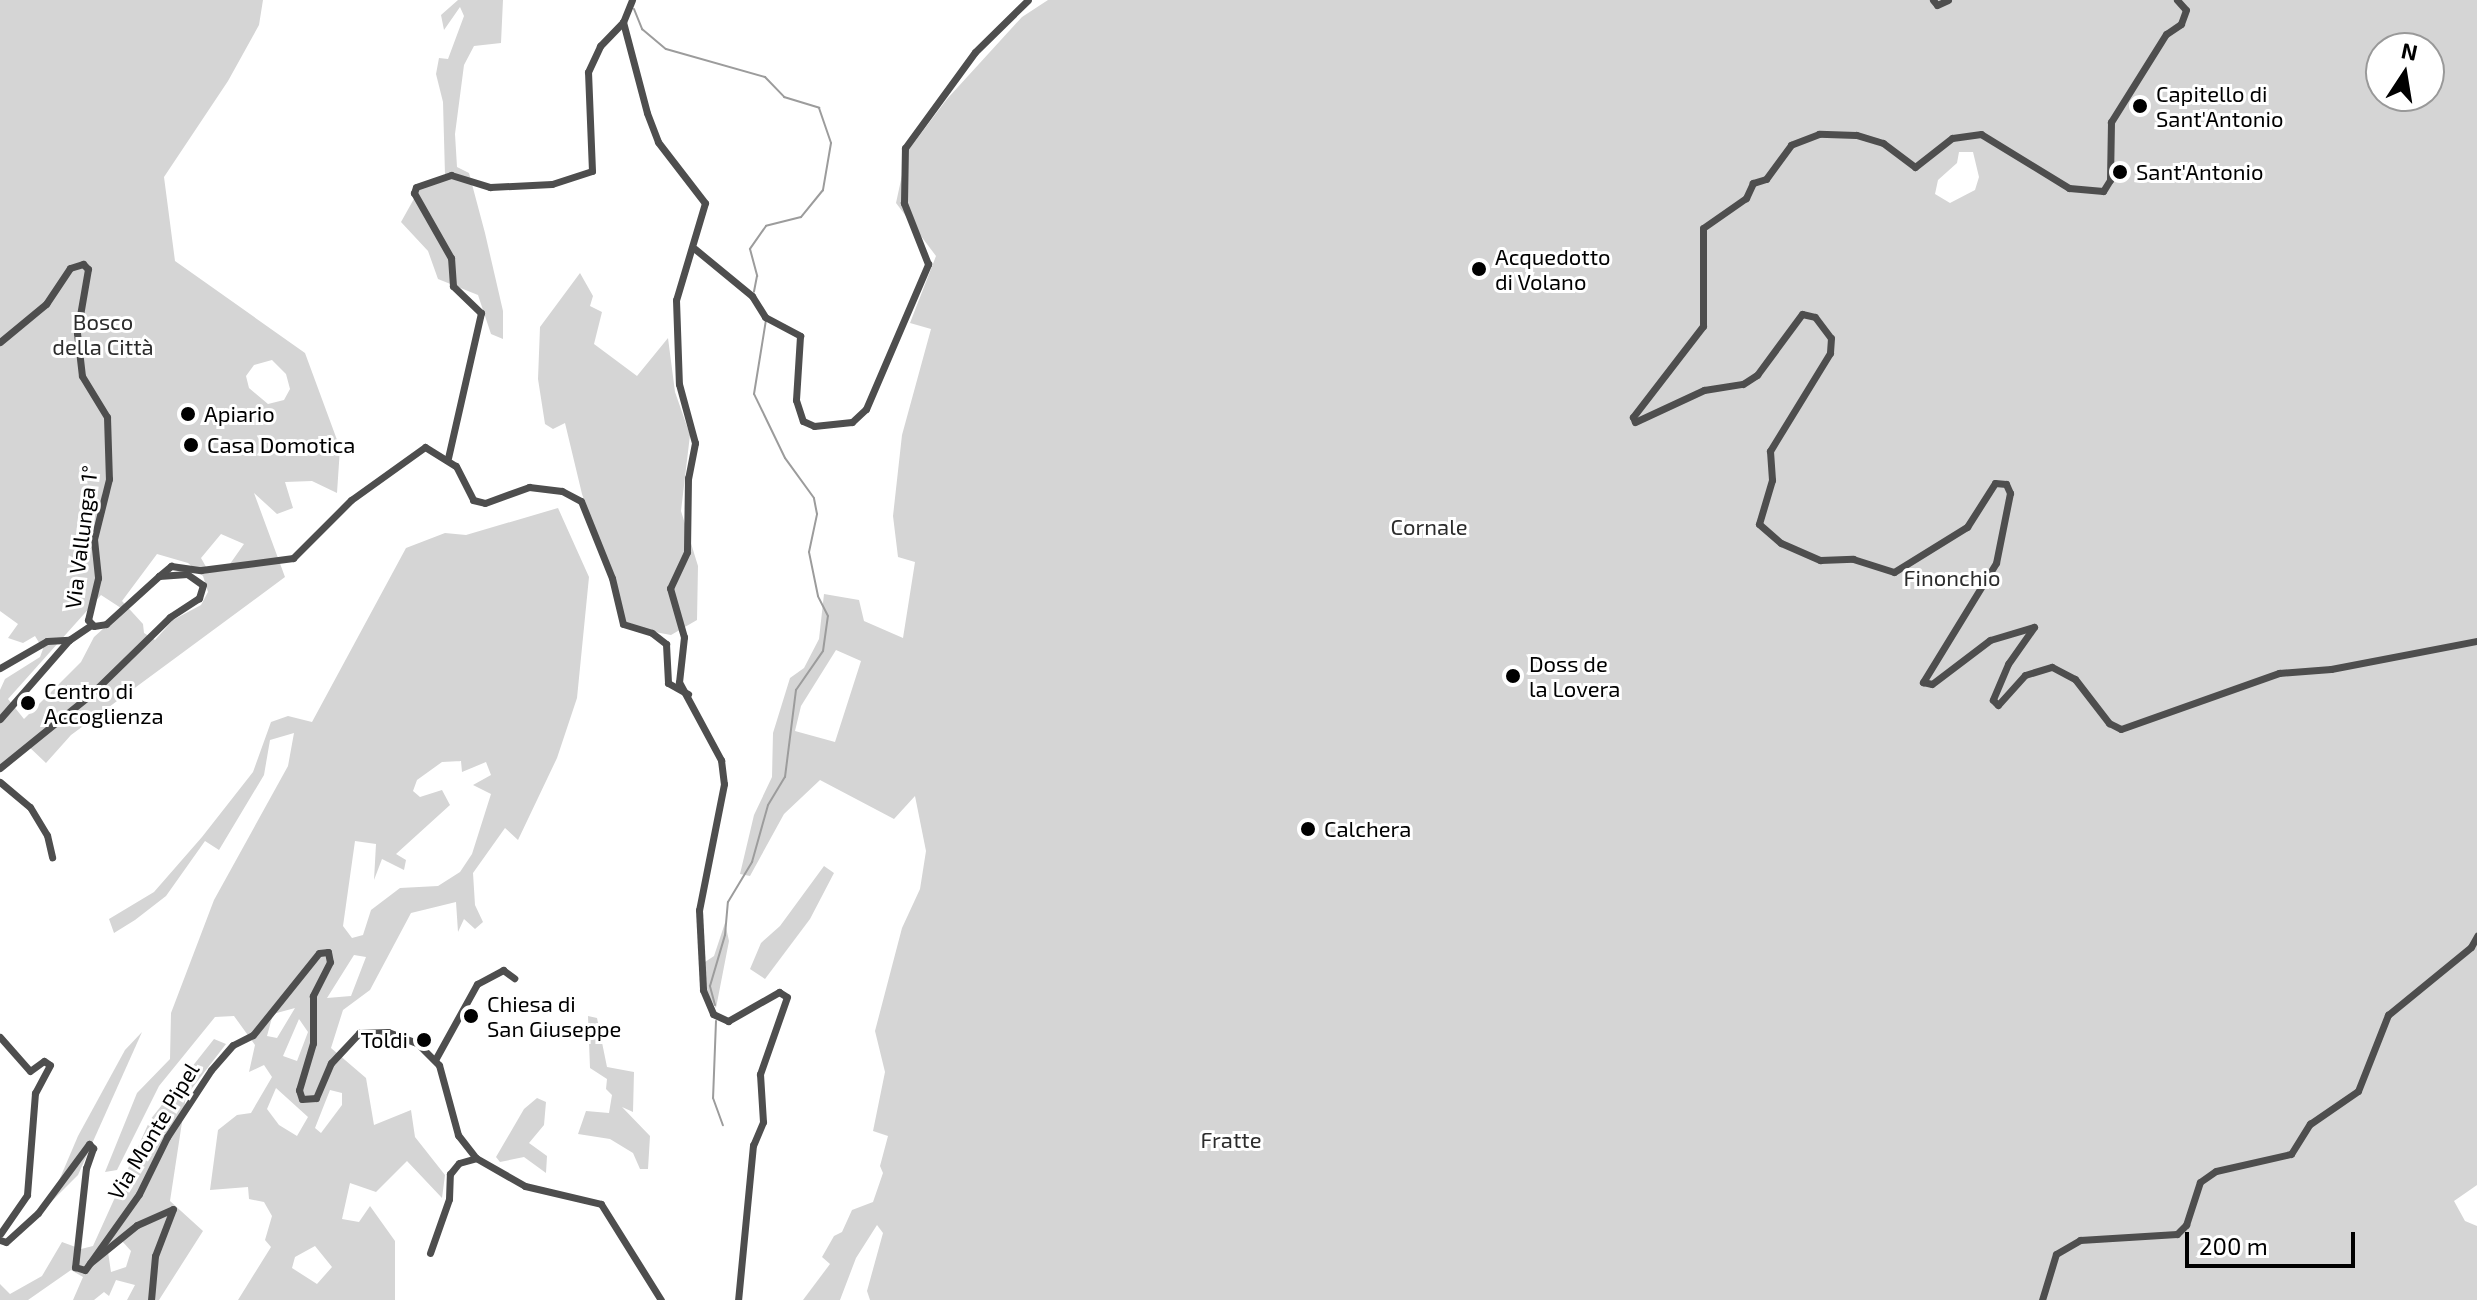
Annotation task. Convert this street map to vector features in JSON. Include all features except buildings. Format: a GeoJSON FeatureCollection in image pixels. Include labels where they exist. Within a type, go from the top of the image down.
{"type":"FeatureCollection","features":[{"type":"Feature","properties":{"kind":"street"},"geometry":{"type":"LineString","coordinates":[[448,458],[481,313],[453,286],[451,258],[414,193],[416,187],[451,175],[490,187],[552,184],[592,171],[591,60],[623,22],[632,0]]}},
{"type":"Feature","properties":{"kind":"street"},"geometry":{"type":"LineString","coordinates":[[695,249],[744,288],[765,317],[800,336],[796,400],[803,421],[814,426],[852,422],[866,409],[928,264],[904,203],[905,148],[975,52],[1028,0]]}},
{"type":"Feature","properties":{"kind":"street"},"geometry":{"type":"LineString","coordinates":[[1933,0],[1937,5],[1948,0]]}},
{"type":"Feature","properties":{"kind":"street"},"geometry":{"type":"LineString","coordinates":[[2177,0],[2186,10],[2181,24],[2166,34],[2114,114],[2110,180],[2103,191],[2069,188],[1981,134],[1952,138],[1915,167],[1883,143],[1856,135],[1819,134],[1791,145],[1766,179],[1753,183],[1746,198],[1703,228],[1703,326],[1633,417],[1635,422],[1704,390],[1743,384],[1757,375],[1802,314],[1815,317],[1831,338],[1830,353],[1770,451],[1772,480],[1759,524],[1781,543],[1820,560],[1853,559],[1894,572],[1967,527],[1995,483],[2006,484],[2010,493],[1996,563],[1923,682],[1932,684],[1990,640],[2034,627],[2008,664],[1993,700],[1998,705],[2025,675],[2052,667],[2075,679],[2109,723],[2121,729],[2279,673],[2331,669],[2477,641]]}},
{"type":"Feature","properties":{"kind":"street"},"geometry":{"type":"LineString","coordinates":[[623,22],[658,142],[705,203],[695,249],[676,300],[679,384],[695,443],[688,478],[687,552],[670,588],[683,627],[679,682],[721,760],[724,784],[699,910],[703,990],[713,1014],[723,1020],[735,1020],[779,992],[787,997],[760,1074],[763,1122],[753,1145],[738,1300]]}},
{"type":"Feature","properties":{"kind":"street","name":"Via Vallunga 1°"},"geometry":{"type":"LineString","coordinates":[[0,342],[46,304],[70,268],[83,264],[88,269],[90,280],[78,314],[80,365],[104,408],[109,427],[109,479],[94,539],[98,578],[91,625],[106,624],[159,576]]}},
{"type":"Feature","properties":{"kind":"street"},"geometry":{"type":"LineString","coordinates":[[159,576],[171,566],[211,569],[293,558],[351,500],[397,470],[416,449],[430,448],[448,458],[473,500],[485,503],[529,487],[562,491],[581,501],[612,578],[623,624],[652,633],[666,644],[668,683],[688,694]]}},
{"type":"Feature","properties":{"kind":"street"},"geometry":{"type":"LineString","coordinates":[[0,768],[90,695],[170,617],[199,598],[203,585],[197,577],[176,572],[159,576]]}},
{"type":"Feature","properties":{"kind":"street"},"geometry":{"type":"LineString","coordinates":[[0,719],[69,640],[91,625]]}},
{"type":"Feature","properties":{"kind":"street"},"geometry":{"type":"LineString","coordinates":[[0,668],[47,641],[69,640]]}},
{"type":"Feature","properties":{"kind":"street"},"geometry":{"type":"LineString","coordinates":[[0,782],[30,807],[47,835],[52,857]]}},
{"type":"Feature","properties":{"kind":"street"},"geometry":{"type":"LineString","coordinates":[[2042,1300],[2056,1254],[2080,1240],[2177,1234],[2186,1225],[2200,1182],[2216,1171],[2291,1154],[2310,1124],[2358,1091],[2388,1015],[2471,947],[2477,936]]}},
{"type":"Feature","properties":{"kind":"street","name":"Via Monte Pipel"},"geometry":{"type":"LineString","coordinates":[[0,1240],[6,1242],[38,1213],[89,1144],[93,1148],[86,1168],[75,1267],[85,1270],[139,1194],[167,1137],[211,1070],[233,1045],[253,1035],[322,952],[328,952],[330,962],[313,996],[313,1043],[299,1090],[302,1099],[316,1098],[342,1049],[359,1033],[379,1030],[417,1043],[435,1060]]}},
{"type":"Feature","properties":{"kind":"street"},"geometry":{"type":"LineString","coordinates":[[514,978],[503,970],[477,984],[435,1060],[458,1135],[476,1158],[525,1186],[601,1204],[661,1300]]}},
{"type":"Feature","properties":{"kind":"street"},"geometry":{"type":"LineString","coordinates":[[0,1037],[30,1071],[44,1061],[50,1065],[35,1093],[27,1195],[0,1234]]}},
{"type":"Feature","properties":{"kind":"street"},"geometry":{"type":"LineString","coordinates":[[430,1253],[447,1207],[450,1174],[459,1163],[476,1158]]}},
{"type":"Feature","properties":{"kind":"street"},"geometry":{"type":"LineString","coordinates":[[90,1263],[137,1225],[173,1209],[155,1256],[151,1300]]}},
{"type":"Feature","properties":{"kind":"green space","name":"Bosco della Città"},"geometry":{"type":"Polygon","coordinates":[[[0,0],[263,0],[259,25],[228,81],[164,177],[175,261],[305,353],[340,448],[337,493],[312,481],[285,482],[293,508],[277,514],[254,493],[285,577],[71,735],[46,763],[26,744],[0,767],[0,690],[5,679],[40,657],[43,649],[35,636],[23,643],[8,638],[18,624],[0,611],[0,0]],[[272,360],[254,365],[246,376],[249,388],[268,404],[284,400],[290,389],[286,374],[272,360]],[[221,534],[201,558],[209,572],[225,571],[244,544],[221,534]],[[157,554],[122,601],[143,624],[144,633],[155,640],[173,620],[201,605],[208,592],[203,576],[188,563],[157,554]],[[101,595],[8,699],[24,719],[81,662],[94,637],[124,610],[101,595]]]}},
{"type":"Feature","properties":{"kind":"green space"},"geometry":{"type":"Polygon","coordinates":[[[458,0],[503,0],[501,43],[474,46],[464,65],[455,134],[457,167],[469,173],[485,233],[503,311],[503,339],[491,334],[478,295],[438,279],[428,251],[401,222],[420,188],[445,175],[443,102],[436,74],[439,58],[448,59],[464,16],[460,7],[444,30],[441,15],[458,0]]]}},
{"type":"Feature","properties":{"kind":"green space","name":"Finonchio"},"geometry":{"type":"Polygon","coordinates":[[[1048,0],[2477,0],[2477,1185],[2454,1201],[2465,1221],[2477,1226],[2477,1300],[870,1300],[867,1291],[883,1233],[877,1225],[856,1258],[840,1300],[803,1300],[830,1264],[822,1257],[834,1236],[842,1232],[852,1210],[873,1202],[883,1173],[880,1166],[888,1136],[873,1131],[885,1072],[875,1031],[902,928],[920,889],[926,851],[915,796],[894,819],[820,780],[784,814],[750,876],[740,874],[754,815],[772,777],[773,733],[790,678],[804,668],[819,639],[824,594],[859,600],[864,621],[903,638],[915,562],[898,557],[893,516],[902,435],[931,329],[910,323],[936,256],[896,203],[907,152],[947,99],[1022,17],[1048,0]],[[1959,152],[1957,163],[1938,180],[1935,194],[1950,203],[1975,190],[1979,177],[1973,152],[1959,152]],[[836,650],[801,706],[795,731],[835,742],[861,661],[836,650]]]}},
{"type":"Feature","properties":{"kind":"green space"},"geometry":{"type":"Polygon","coordinates":[[[580,273],[593,296],[590,306],[602,312],[594,344],[637,376],[668,338],[675,392],[690,435],[681,511],[698,566],[697,620],[671,635],[628,627],[582,494],[565,423],[553,429],[545,424],[538,379],[540,327],[580,273]]]}},
{"type":"Feature","properties":{"kind":"green space"},"geometry":{"type":"Polygon","coordinates":[[[558,508],[589,577],[577,698],[557,758],[518,840],[505,828],[473,873],[475,905],[483,922],[475,929],[464,919],[458,932],[456,902],[411,913],[370,990],[343,1010],[331,1048],[366,1078],[374,1125],[411,1110],[415,1137],[445,1175],[442,1198],[407,1161],[376,1192],[350,1183],[342,1219],[359,1222],[370,1206],[395,1241],[395,1300],[238,1300],[271,1247],[265,1240],[272,1216],[264,1202],[249,1199],[248,1187],[210,1190],[218,1130],[237,1115],[251,1113],[272,1077],[264,1065],[249,1072],[255,1045],[234,1016],[215,1017],[159,1086],[117,1170],[105,1172],[137,1093],[170,1059],[171,1013],[214,900],[288,766],[294,733],[270,740],[264,775],[219,850],[205,841],[166,896],[114,933],[109,919],[154,892],[202,837],[253,772],[271,722],[288,716],[312,722],[406,548],[445,533],[466,535],[558,508]],[[461,761],[442,762],[417,780],[413,791],[420,797],[442,790],[450,805],[396,854],[406,860],[404,870],[382,859],[374,880],[376,844],[355,841],[343,926],[352,938],[363,935],[371,910],[400,888],[438,886],[460,872],[472,854],[491,794],[473,785],[491,775],[486,762],[462,772],[461,761]],[[354,955],[327,998],[351,996],[366,957],[354,955]],[[295,1008],[273,1014],[267,1036],[277,1038],[295,1008]],[[299,1019],[283,1056],[297,1061],[308,1032],[299,1019]],[[276,1088],[267,1109],[279,1125],[297,1136],[308,1117],[276,1088]],[[330,1090],[315,1128],[321,1133],[342,1105],[342,1093],[330,1090]],[[315,1246],[295,1257],[292,1268],[317,1284],[332,1267],[315,1246]]]}},
{"type":"Feature","properties":{"kind":"green space"},"geometry":{"type":"Polygon","coordinates":[[[824,866],[834,873],[810,919],[765,979],[750,969],[761,943],[780,926],[824,866]]]}},
{"type":"Feature","properties":{"kind":"green space"},"geometry":{"type":"Polygon","coordinates":[[[725,923],[729,941],[716,1008],[705,991],[705,962],[714,956],[725,923]]]}},
{"type":"Feature","properties":{"kind":"green space"},"geometry":{"type":"Polygon","coordinates":[[[588,1016],[597,1018],[607,1067],[634,1072],[633,1112],[622,1107],[650,1136],[648,1169],[640,1169],[633,1153],[610,1139],[578,1134],[586,1111],[609,1113],[612,1095],[606,1089],[607,1079],[590,1068],[588,1016]]]}},
{"type":"Feature","properties":{"kind":"green space"},"geometry":{"type":"Polygon","coordinates":[[[142,1032],[78,1175],[49,1204],[78,1136],[125,1050],[142,1032]]]}},
{"type":"Feature","properties":{"kind":"green space"},"geometry":{"type":"Polygon","coordinates":[[[214,1039],[226,1044],[186,1096],[170,1201],[203,1231],[159,1300],[127,1300],[135,1285],[116,1280],[109,1296],[104,1292],[94,1300],[73,1300],[83,1277],[71,1270],[28,1300],[0,1300],[0,1284],[10,1294],[42,1276],[62,1242],[81,1249],[93,1246],[150,1120],[214,1039]],[[122,1241],[108,1252],[111,1272],[126,1267],[131,1251],[122,1241]]]}},
{"type":"Feature","properties":{"kind":"green space"},"geometry":{"type":"Polygon","coordinates":[[[537,1098],[546,1102],[544,1125],[529,1143],[547,1156],[546,1173],[524,1157],[500,1162],[496,1157],[524,1109],[537,1098]]]}},
{"type":"Feature","properties":{"kind":"waterway"},"geometry":{"type":"LineString","coordinates":[[634,9],[642,29],[666,49],[765,77],[784,97],[819,108],[831,143],[823,190],[801,217],[766,226],[750,249],[757,276],[754,292]]}},
{"type":"Feature","properties":{"kind":"waterway"},"geometry":{"type":"LineString","coordinates":[[715,1005],[710,986],[725,935],[728,902],[752,862],[768,805],[785,777],[796,690],[823,651],[828,616],[818,596],[809,552],[817,514],[814,498],[785,458],[754,394],[766,320]]}},
{"type":"Feature","properties":{"kind":"waterway"},"geometry":{"type":"LineString","coordinates":[[716,1021],[713,1098],[723,1125]]}},
{"type":"Feature","properties":{"kind":"place","name":"Capitello di Sant'Antonio"},"geometry":{"type":"Point","coordinates":[2140,106]}},
{"type":"Feature","properties":{"kind":"place","name":"Sant'Antonio"},"geometry":{"type":"Point","coordinates":[2120,172]}},
{"type":"Feature","properties":{"kind":"place","name":"Acquedotto di Volano"},"geometry":{"type":"Point","coordinates":[1479,269]}},
{"type":"Feature","properties":{"kind":"place","name":"Apiario"},"geometry":{"type":"Point","coordinates":[188,414]}},
{"type":"Feature","properties":{"kind":"place","name":"Casa Domotica"},"geometry":{"type":"Point","coordinates":[191,445]}},
{"type":"Feature","properties":{"kind":"place","name":"Doss de la Lovera"},"geometry":{"type":"Point","coordinates":[1513,676]}},
{"type":"Feature","properties":{"kind":"place","name":"Centro di Accoglienza"},"geometry":{"type":"Point","coordinates":[28,703]}},
{"type":"Feature","properties":{"kind":"place","name":"Calchera"},"geometry":{"type":"Point","coordinates":[1308,829]}},
{"type":"Feature","properties":{"kind":"place","name":"Chiesa di San Giuseppe"},"geometry":{"type":"Point","coordinates":[471,1016]}},
{"type":"Feature","properties":{"kind":"place","name":"Toldi"},"geometry":{"type":"Point","coordinates":[424,1040]}},
{"type":"Feature","properties":{"kind":"park label","name":"Cornale"},"geometry":{"type":"Point","coordinates":[1429,527]}},
{"type":"Feature","properties":{"kind":"park label","name":"Fratte"},"geometry":{"type":"Point","coordinates":[1231,1140]}}]}
